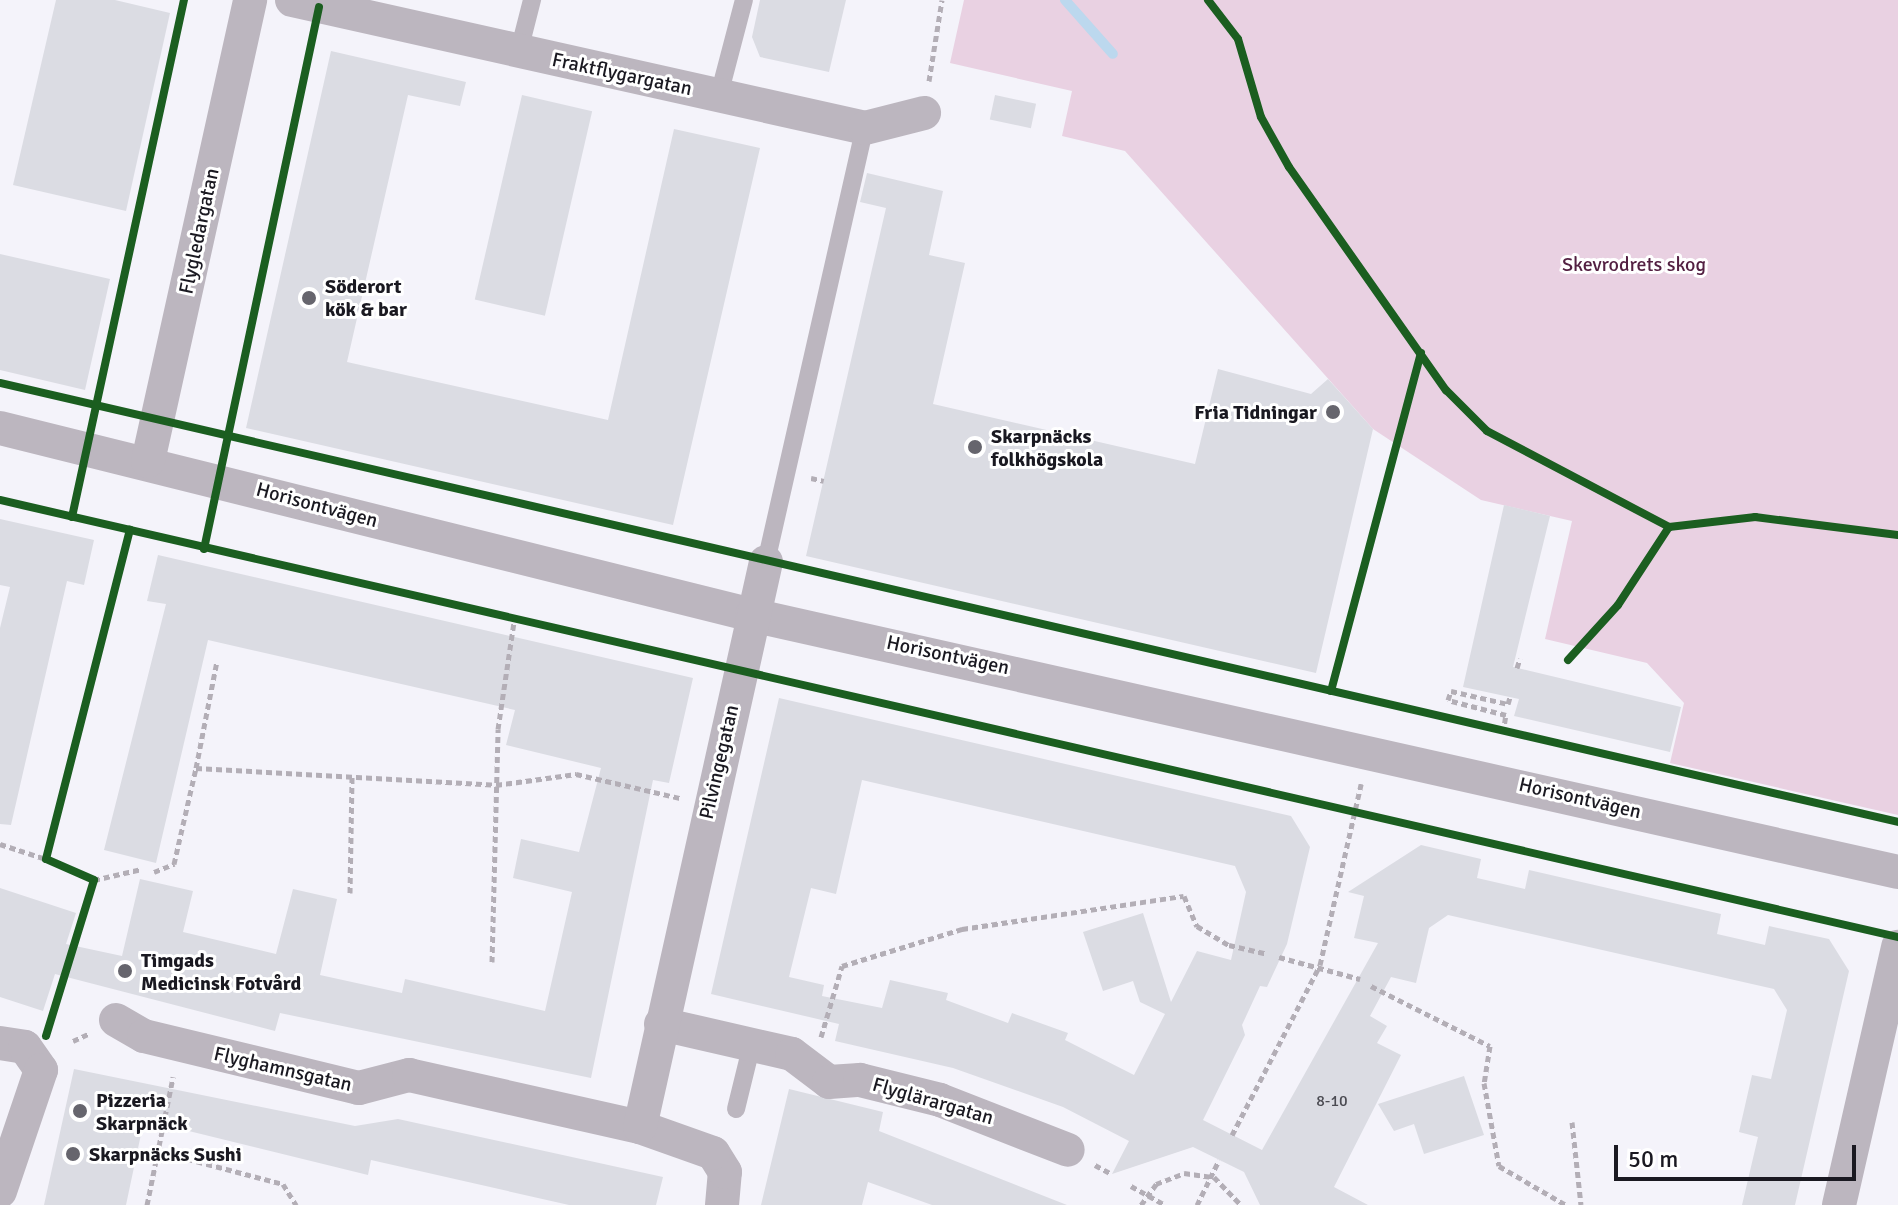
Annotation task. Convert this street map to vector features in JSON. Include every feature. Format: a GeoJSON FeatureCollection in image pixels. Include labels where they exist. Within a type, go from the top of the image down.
{"type":"FeatureCollection","features":[{"type":"Feature","properties":{"kind":"street","name":"Flygledargatan"},"geometry":{"type":"LineString","coordinates":[[148,461],[250,0]]}},
{"type":"Feature","properties":{"kind":"street","name":"Fraktflygargatan"},"geometry":{"type":"LineString","coordinates":[[306,3],[865,128],[924,113]]}},
{"type":"Feature","properties":{"kind":"street","name":"Horisontvägen"},"geometry":{"type":"LineString","coordinates":[[0,428],[148,461],[752,615],[1898,872]]}},
{"type":"Feature","properties":{"kind":"street","name":"Pilvingegatan"},"geometry":{"type":"LineString","coordinates":[[640,1127],[708,804],[766,562]]}},
{"type":"Feature","properties":{"kind":"street"},"geometry":{"type":"LineString","coordinates":[[1839,1205],[1898,947]]}},
{"type":"Feature","properties":{"kind":"street","name":"Flyghamnsgatan"},"geometry":{"type":"LineString","coordinates":[[116,1020],[180,1044],[359,1088],[409,1075],[640,1127]]}},
{"type":"Feature","properties":{"kind":"street","name":"Flyglärargatan"},"geometry":{"type":"LineString","coordinates":[[661,1024],[792,1054],[829,1082],[860,1080],[940,1100],[1068,1150]]}},
{"type":"Feature","properties":{"kind":"street"},"geometry":{"type":"LineString","coordinates":[[0,1043],[25,1047],[41,1070],[0,1191]]}},
{"type":"Feature","properties":{"kind":"street"},"geometry":{"type":"LineString","coordinates":[[640,1127],[713,1153],[725,1172],[722,1205]]}},
{"type":"Feature","properties":{"kind":"lane"},"geometry":{"type":"LineString","coordinates":[[519,51],[532,0]]}},
{"type":"Feature","properties":{"kind":"lane"},"geometry":{"type":"LineString","coordinates":[[719,95],[744,0]]}},
{"type":"Feature","properties":{"kind":"lane","name":"Pilvingegatan"},"geometry":{"type":"LineString","coordinates":[[766,562],[865,128]]}},
{"type":"Feature","properties":{"kind":"lane"},"geometry":{"type":"LineString","coordinates":[[736,1109],[752,1044]]}},
{"type":"Feature","properties":{"kind":"path"},"geometry":{"type":"LineString","coordinates":[[924,113],[942,0]]}},
{"type":"Feature","properties":{"kind":"path"},"geometry":{"type":"LineString","coordinates":[[498,618],[528,625]]}},
{"type":"Feature","properties":{"kind":"path"},"geometry":{"type":"LineString","coordinates":[[492,962],[496,785],[514,622]]}},
{"type":"Feature","properties":{"kind":"path"},"geometry":{"type":"LineString","coordinates":[[1517,668],[1520,658]]}},
{"type":"Feature","properties":{"kind":"path"},"geometry":{"type":"LineString","coordinates":[[154,872],[174,864],[217,661]]}},
{"type":"Feature","properties":{"kind":"path"},"geometry":{"type":"LineString","coordinates":[[1503,733],[1509,700],[1451,691],[1448,700],[1506,715]]}},
{"type":"Feature","properties":{"kind":"path"},"geometry":{"type":"LineString","coordinates":[[1489,729],[1518,736]]}},
{"type":"Feature","properties":{"kind":"path"},"geometry":{"type":"LineString","coordinates":[[1232,1135],[1320,965],[1353,812],[1370,752]]}},
{"type":"Feature","properties":{"kind":"path"},"geometry":{"type":"LineString","coordinates":[[196,768],[496,785],[576,774],[708,804]]}},
{"type":"Feature","properties":{"kind":"path"},"geometry":{"type":"LineString","coordinates":[[350,893],[352,777]]}},
{"type":"Feature","properties":{"kind":"path"},"geometry":{"type":"LineString","coordinates":[[1337,809],[1368,816]]}},
{"type":"Feature","properties":{"kind":"path"},"geometry":{"type":"LineString","coordinates":[[0,844],[46,859]]}},
{"type":"Feature","properties":{"kind":"path"},"geometry":{"type":"LineString","coordinates":[[94,880],[142,869]]}},
{"type":"Feature","properties":{"kind":"path"},"geometry":{"type":"LineString","coordinates":[[792,1054],[818,1046],[842,966],[962,929],[1184,896],[1197,926],[1229,945],[1267,954]]}},
{"type":"Feature","properties":{"kind":"path"},"geometry":{"type":"LineString","coordinates":[[1279,957],[1320,965],[1360,979]]}},
{"type":"Feature","properties":{"kind":"path"},"geometry":{"type":"LineString","coordinates":[[1371,986],[1490,1046],[1484,1083],[1499,1166],[1566,1205]]}},
{"type":"Feature","properties":{"kind":"path"},"geometry":{"type":"LineString","coordinates":[[147,1205],[180,1044]]}},
{"type":"Feature","properties":{"kind":"path"},"geometry":{"type":"LineString","coordinates":[[1572,1122],[1581,1205]]}},
{"type":"Feature","properties":{"kind":"path"},"geometry":{"type":"LineString","coordinates":[[158,1151],[283,1184],[296,1205]]}},
{"type":"Feature","properties":{"kind":"path"},"geometry":{"type":"LineString","coordinates":[[1197,1205],[1214,1177],[1219,1160]]}},
{"type":"Feature","properties":{"kind":"path"},"geometry":{"type":"LineString","coordinates":[[1141,1205],[1146,1196],[1169,1176],[1214,1177],[1241,1205]]}},
{"type":"Feature","properties":{"kind":"path"},"geometry":{"type":"LineString","coordinates":[[1131,1186],[1165,1205]]}},
{"type":"Feature","properties":{"kind":"green space","name":"Skevrodrets skog"},"geometry":{"type":"Polygon","coordinates":[[[964,0],[1898,0],[1898,815],[1670,763],[1684,703],[1647,663],[1545,639],[1572,521],[1481,500],[1373,429],[1125,151],[1062,136],[1072,91],[950,63],[964,0]]]}},
{"type":"Feature","properties":{"kind":"building"},"geometry":{"type":"Polygon","coordinates":[[[56,0],[115,0],[170,13],[126,211],[13,185],[56,0]]]}},
{"type":"Feature","properties":{"kind":"building"},"geometry":{"type":"Polygon","coordinates":[[[760,0],[846,0],[829,72],[760,57],[752,37],[760,0]]]}},
{"type":"Feature","properties":{"kind":"building"},"geometry":{"type":"Polygon","coordinates":[[[331,51],[466,82],[460,106],[408,95],[347,362],[608,420],[674,129],[760,148],[673,525],[246,428],[331,51]]]}},
{"type":"Feature","properties":{"kind":"building"},"geometry":{"type":"Polygon","coordinates":[[[522,95],[592,111],[545,316],[475,300],[522,95]]]}},
{"type":"Feature","properties":{"kind":"building"},"geometry":{"type":"Polygon","coordinates":[[[995,95],[1036,104],[1031,128],[990,119],[995,95]]]}},
{"type":"Feature","properties":{"kind":"building","name":"Skarpnäcks folkhögskola"},"geometry":{"type":"Polygon","coordinates":[[[867,173],[943,191],[929,255],[965,263],[933,404],[1195,464],[1218,369],[1311,394],[1328,379],[1373,429],[1316,673],[806,556],[886,208],[860,202],[867,173]]]}},
{"type":"Feature","properties":{"kind":"building"},"geometry":{"type":"Polygon","coordinates":[[[0,254],[110,279],[85,390],[0,370],[0,254]]]}},
{"type":"Feature","properties":{"kind":"building"},"geometry":{"type":"Polygon","coordinates":[[[1504,505],[1550,516],[1513,667],[1681,707],[1670,752],[1514,716],[1519,699],[1463,687],[1504,505]]]}},
{"type":"Feature","properties":{"kind":"building"},"geometry":{"type":"Polygon","coordinates":[[[0,519],[94,540],[84,585],[67,581],[11,825],[0,824],[0,628],[10,587],[0,585],[0,519]]]}},
{"type":"Feature","properties":{"kind":"building"},"geometry":{"type":"Polygon","coordinates":[[[158,555],[693,678],[669,783],[653,780],[591,1078],[280,1013],[275,1031],[55,974],[43,1011],[0,997],[0,888],[76,913],[66,944],[122,956],[140,879],[193,891],[183,932],[276,954],[293,889],[337,899],[320,975],[402,993],[405,979],[545,1011],[572,892],[513,878],[521,839],[579,852],[601,768],[506,745],[515,710],[208,640],[156,863],[104,850],[166,604],[147,601],[158,555]]]}},
{"type":"Feature","properties":{"kind":"building"},"geometry":{"type":"Polygon","coordinates":[[[779,698],[1291,816],[1310,847],[1287,944],[1267,987],[1260,986],[1242,1025],[1245,1035],[1203,1120],[1262,1150],[1378,943],[1354,938],[1364,896],[1348,892],[1421,845],[1481,859],[1477,878],[1525,889],[1529,870],[1721,914],[1717,934],[1765,945],[1769,926],[1829,939],[1849,971],[1795,1205],[1742,1205],[1758,1137],[1739,1132],[1752,1075],[1771,1079],[1787,1010],[1774,989],[1448,915],[1429,928],[1416,983],[1391,977],[1370,1016],[1387,1026],[1377,1043],[1401,1055],[1334,1187],[1368,1205],[1260,1205],[1244,1172],[1193,1147],[1112,1174],[1129,1141],[1063,1107],[953,1068],[835,1041],[839,1024],[711,994],[779,698]],[[862,780],[836,894],[811,888],[789,977],[824,985],[822,996],[882,1008],[890,980],[948,993],[946,1000],[1008,1023],[1012,1013],[1068,1033],[1065,1040],[1134,1075],[1165,1014],[1140,1002],[1133,981],[1103,991],[1083,932],[1143,913],[1171,1002],[1197,951],[1231,960],[1246,892],[1235,866],[862,780]]]}},
{"type":"Feature","properties":{"kind":"building"},"geometry":{"type":"Polygon","coordinates":[[[74,1069],[355,1126],[398,1119],[663,1177],[656,1205],[569,1205],[371,1160],[368,1175],[144,1120],[126,1205],[44,1205],[74,1069]]]}},
{"type":"Feature","properties":{"kind":"building"},"geometry":{"type":"Polygon","coordinates":[[[1464,1076],[1484,1135],[1424,1154],[1414,1124],[1394,1131],[1378,1104],[1464,1076]]]}},
{"type":"Feature","properties":{"kind":"building"},"geometry":{"type":"Polygon","coordinates":[[[789,1089],[883,1112],[879,1131],[1067,1205],[932,1205],[868,1182],[862,1205],[761,1205],[789,1089]]]}},
{"type":"Feature","properties":{"kind":"waterway"},"geometry":{"type":"LineString","coordinates":[[1065,0],[1113,54]]}},
{"type":"Feature","properties":{"kind":"cycle path"},"geometry":{"type":"LineString","coordinates":[[72,517],[184,0]]}},
{"type":"Feature","properties":{"kind":"cycle path"},"geometry":{"type":"LineString","coordinates":[[1208,0],[1238,39],[1261,117],[1289,167],[1446,390],[1487,431],[1669,527],[1755,517],[1898,535]]}},
{"type":"Feature","properties":{"kind":"cycle path"},"geometry":{"type":"LineString","coordinates":[[204,549],[319,7]]}},
{"type":"Feature","properties":{"kind":"cycle path"},"geometry":{"type":"LineString","coordinates":[[1331,691],[1421,353]]}},
{"type":"Feature","properties":{"kind":"cycle path"},"geometry":{"type":"LineString","coordinates":[[0,383],[1898,822]]}},
{"type":"Feature","properties":{"kind":"cycle path"},"geometry":{"type":"LineString","coordinates":[[0,500],[1898,937]]}},
{"type":"Feature","properties":{"kind":"cycle path"},"geometry":{"type":"LineString","coordinates":[[1568,660],[1618,605],[1669,527]]}},
{"type":"Feature","properties":{"kind":"cycle path"},"geometry":{"type":"LineString","coordinates":[[46,1036],[94,880],[46,859],[130,530]]}},
{"type":"Feature","properties":{"kind":"place","name":"Söderort kök & bar"},"geometry":{"type":"Point","coordinates":[309,298]}},
{"type":"Feature","properties":{"kind":"place","name":"Fria Tidningar"},"geometry":{"type":"Point","coordinates":[1333,412]}},
{"type":"Feature","properties":{"kind":"place","name":"Skarpnäcks folkhögskola"},"geometry":{"type":"Point","coordinates":[975,447]}},
{"type":"Feature","properties":{"kind":"place","name":"Timgads Medicinsk Fotvård"},"geometry":{"type":"Point","coordinates":[125,971]}},
{"type":"Feature","properties":{"kind":"place","name":"Pizzeria Skarpnäck"},"geometry":{"type":"Point","coordinates":[80,1111]}},
{"type":"Feature","properties":{"kind":"place","name":"Skarpnäcks Sushi"},"geometry":{"type":"Point","coordinates":[73,1154]}}]}
